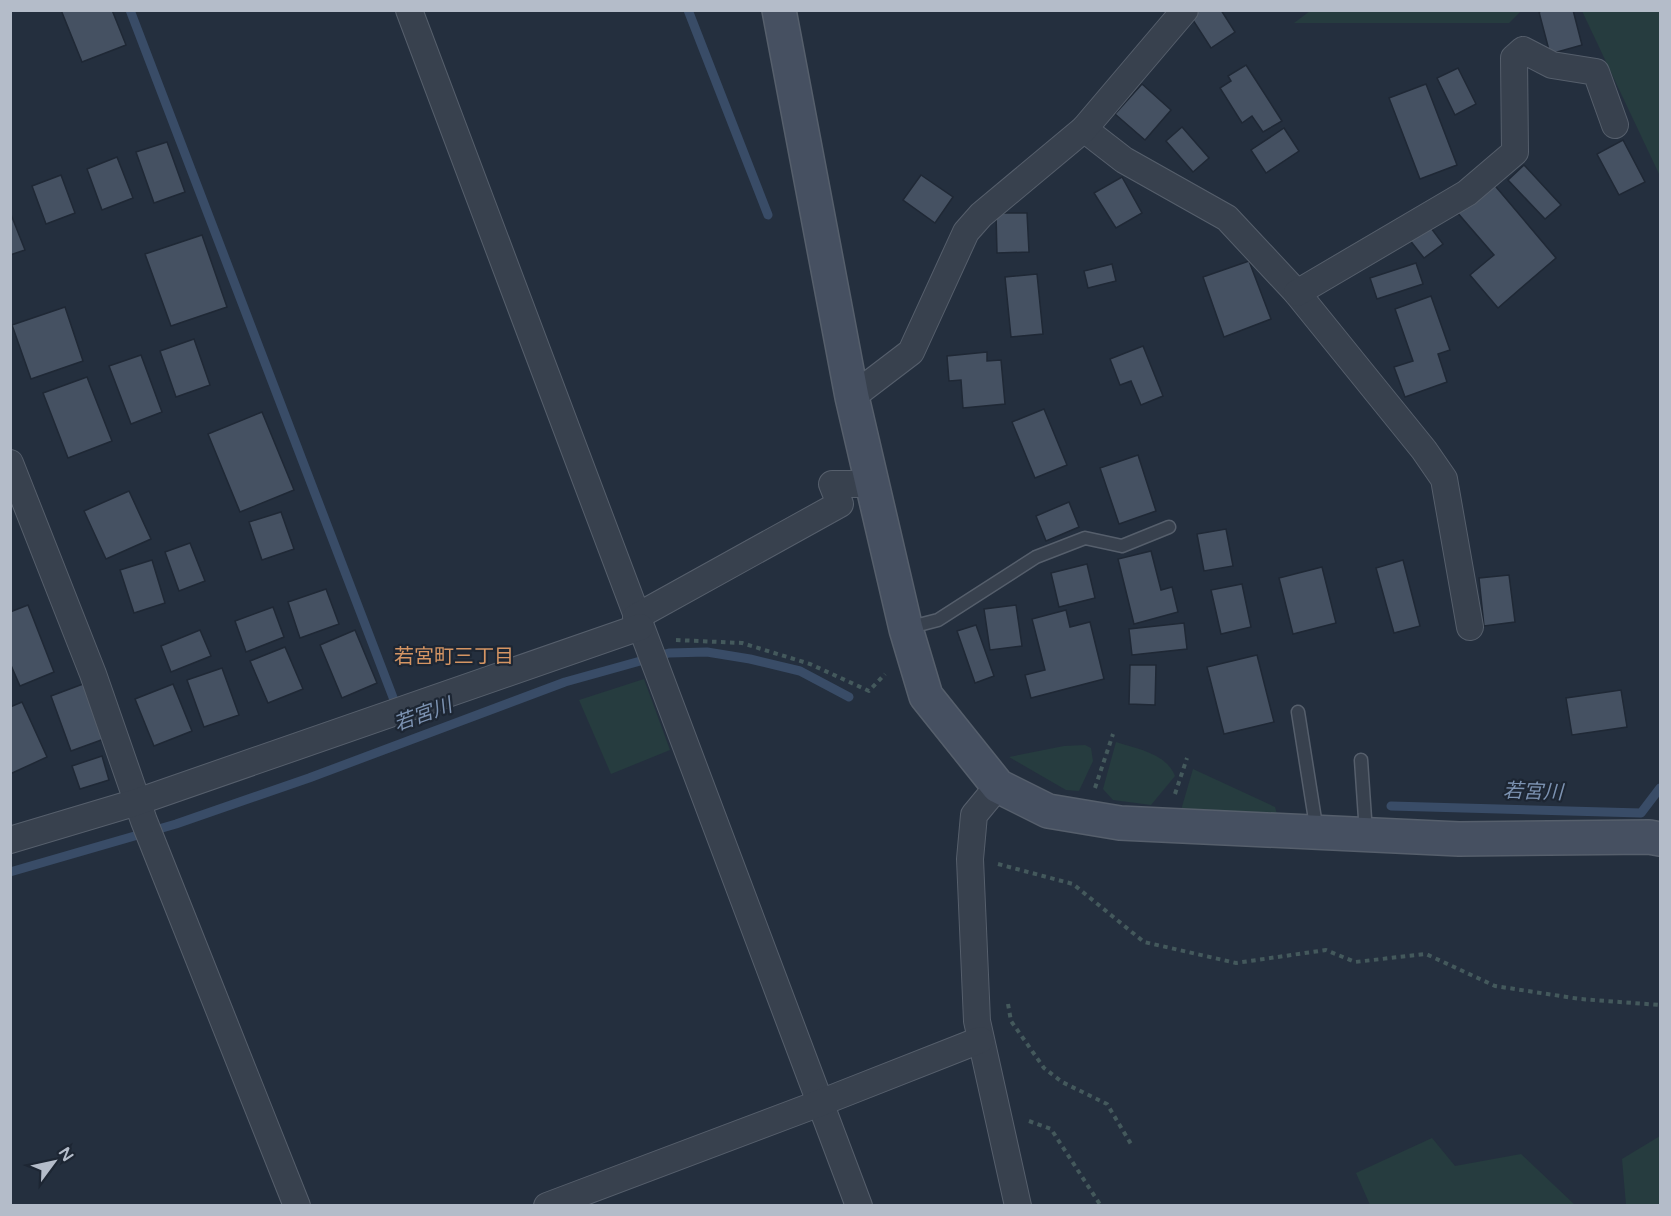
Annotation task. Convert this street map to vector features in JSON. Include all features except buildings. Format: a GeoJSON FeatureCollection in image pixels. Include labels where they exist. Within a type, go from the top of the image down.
{"type":"FeatureCollection","features":[{"type":"Feature","properties":{"kind":"street"},"geometry":{"type":"LineString","coordinates":[[409,10],[859,1206]]}},
{"type":"Feature","properties":{"kind":"street"},"geometry":{"type":"LineString","coordinates":[[779,10],[852,397],[906,629],[926,696],[998,786],[1048,811],[1120,823],[1459,839],[1660,839]]}},
{"type":"Feature","properties":{"kind":"street"},"geometry":{"type":"LineString","coordinates":[[852,397],[910,352],[966,232],[981,214],[1084,129],[1185,10]]}},
{"type":"Feature","properties":{"kind":"street"},"geometry":{"type":"LineString","coordinates":[[1297,293],[1467,193],[1515,152],[1514,57],[1524,50],[1552,65],[1596,72],[1615,125]]}},
{"type":"Feature","properties":{"kind":"street"},"geometry":{"type":"LineString","coordinates":[[1084,129],[1124,160],[1227,218],[1297,293],[1424,450],[1444,479],[1470,627]]}},
{"type":"Feature","properties":{"kind":"street"},"geometry":{"type":"LineString","coordinates":[[10,463],[93,674],[144,821],[297,1206]]}},
{"type":"Feature","properties":{"kind":"street"},"geometry":{"type":"LineString","coordinates":[[10,840],[144,821],[644,639],[840,504],[832,484],[872,484]]}},
{"type":"Feature","properties":{"kind":"street"},"geometry":{"type":"LineString","coordinates":[[998,786],[974,815],[970,859],[980,1040],[1018,1206]]}},
{"type":"Feature","properties":{"kind":"street"},"geometry":{"type":"LineString","coordinates":[[547,1206],[980,1040]]}},
{"type":"Feature","properties":{"kind":"lane"},"geometry":{"type":"LineString","coordinates":[[906,629],[938,620],[1036,557],[1085,538],[1122,546],[1169,527]]}},
{"type":"Feature","properties":{"kind":"lane"},"geometry":{"type":"LineString","coordinates":[[1298,712],[1317,833]]}},
{"type":"Feature","properties":{"kind":"lane"},"geometry":{"type":"LineString","coordinates":[[1360,760],[1366,835]]}},
{"type":"Feature","properties":{"kind":"path"},"geometry":{"type":"LineString","coordinates":[[644,639],[742,643],[810,664],[869,691],[884,674],[921,682]]}},
{"type":"Feature","properties":{"kind":"path"},"geometry":{"type":"LineString","coordinates":[[1085,818],[1113,734]]}},
{"type":"Feature","properties":{"kind":"path"},"geometry":{"type":"LineString","coordinates":[[970,859],[1001,864],[1073,884],[1144,942],[1236,963],[1326,950],[1355,962],[1426,954],[1496,986],[1580,999],[1660,1005]]}},
{"type":"Feature","properties":{"kind":"path"},"geometry":{"type":"LineString","coordinates":[[1007,999],[1011,1022],[1044,1068],[1062,1082],[1107,1104],[1131,1144]]}},
{"type":"Feature","properties":{"kind":"path"},"geometry":{"type":"LineString","coordinates":[[997,1110],[1051,1129],[1101,1206]]}},
{"type":"Feature","properties":{"kind":"green space"},"geometry":{"type":"Polygon","coordinates":[[[1310,11],[1521,11],[1509,23],[1294,23],[1310,11]]]}},
{"type":"Feature","properties":{"kind":"green space"},"geometry":{"type":"Polygon","coordinates":[[[1582,11],[1660,11],[1660,176],[1582,11]]]}},
{"type":"Feature","properties":{"kind":"green space"},"geometry":{"type":"Polygon","coordinates":[[[644,679],[670,750],[611,774],[579,700],[644,679]]]}},
{"type":"Feature","properties":{"kind":"green space"},"geometry":{"type":"Polygon","coordinates":[[[1116,742],[1150,753],[1171,768],[1175,776],[1151,805],[1113,800],[1103,789],[1116,742]]]}},
{"type":"Feature","properties":{"kind":"green space"},"geometry":{"type":"Polygon","coordinates":[[[1085,745],[1091,748],[1093,761],[1079,791],[1066,790],[1009,757],[1064,746],[1085,745]]]}},
{"type":"Feature","properties":{"kind":"green space"},"geometry":{"type":"Polygon","coordinates":[[[1193,769],[1275,807],[1277,814],[1181,810],[1193,769]]]}},
{"type":"Feature","properties":{"kind":"green space"},"geometry":{"type":"Polygon","coordinates":[[[1660,1136],[1660,1205],[1626,1205],[1622,1159],[1660,1136]]]}},
{"type":"Feature","properties":{"kind":"green space"},"geometry":{"type":"Polygon","coordinates":[[[1432,1138],[1455,1166],[1521,1154],[1575,1205],[1370,1205],[1356,1173],[1432,1138]]]}},
{"type":"Feature","properties":{"kind":"waterway"},"geometry":{"type":"LineString","coordinates":[[130,10],[394,700]]}},
{"type":"Feature","properties":{"kind":"waterway"},"geometry":{"type":"LineString","coordinates":[[688,10],[768,215]]}},
{"type":"Feature","properties":{"kind":"waterway","name":"若宮川"},"geometry":{"type":"LineString","coordinates":[[10,872],[176,824],[309,778],[565,682],[669,653],[707,652],[800,671],[849,697]]}},
{"type":"Feature","properties":{"kind":"waterway","name":"若宮川"},"geometry":{"type":"LineString","coordinates":[[1391,806],[1641,813],[1660,788]]}},
{"type":"Feature","properties":{"kind":"district","name":"若宮町三丁目"},"geometry":{"type":"Point","coordinates":[454,657]}}]}
